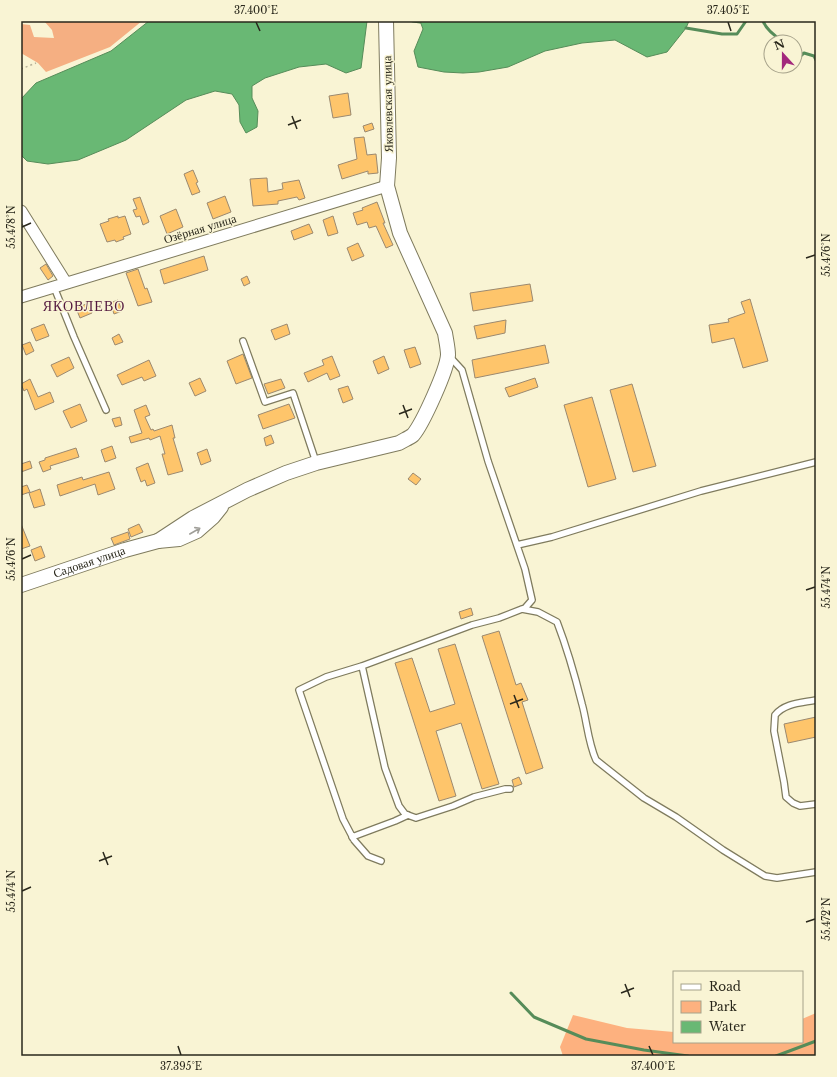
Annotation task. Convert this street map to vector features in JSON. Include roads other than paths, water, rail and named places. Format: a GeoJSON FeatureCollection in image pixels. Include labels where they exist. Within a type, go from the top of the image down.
{"type":"FeatureCollection","features":[{"type":"Feature","properties":{"kind":"street","name":"Яковлевская улица"},"geometry":{"type":"LineString","coordinates":[[386,21],[389,158],[387,186],[400,233],[445,333],[448,356]]}},
{"type":"Feature","properties":{"kind":"street","name":"Озёрная улица"},"geometry":{"type":"LineString","coordinates":[[21,297],[387,186]]}},
{"type":"Feature","properties":{"kind":"street"},"geometry":{"type":"LineString","coordinates":[[21,211],[66,283]]}},
{"type":"Feature","properties":{"kind":"street","name":"Садовая улица"},"geometry":{"type":"LineString","coordinates":[[21,585],[126,550],[158,541],[193,518],[247,490],[286,473],[316,463],[399,443],[411,436],[419,427],[445,368],[448,356]]}},
{"type":"Feature","properties":{"kind":"lane"},"geometry":{"type":"LineString","coordinates":[[54,287],[106,410]]}},
{"type":"Feature","properties":{"kind":"lane"},"geometry":{"type":"LineString","coordinates":[[243,341],[265,402],[293,393],[316,463]]}},
{"type":"Feature","properties":{"kind":"lane"},"geometry":{"type":"LineString","coordinates":[[381,861],[368,856],[352,837],[343,819],[299,690],[326,677],[362,666],[472,625],[499,618],[525,608],[532,600],[526,569],[488,461],[462,370],[448,356]]}},
{"type":"Feature","properties":{"kind":"lane"},"geometry":{"type":"LineString","coordinates":[[517,545],[552,537],[701,491],[816,462]]}},
{"type":"Feature","properties":{"kind":"lane"},"geometry":{"type":"LineString","coordinates":[[522,609],[538,612],[557,622],[564,638],[582,704],[592,751],[596,760],[644,798],[676,817],[723,850],[765,876],[777,878],[816,872]]}},
{"type":"Feature","properties":{"kind":"lane"},"geometry":{"type":"LineString","coordinates":[[362,666],[385,768],[399,806],[405,814],[416,818],[453,806],[474,797],[510,789]]}},
{"type":"Feature","properties":{"kind":"lane"},"geometry":{"type":"LineString","coordinates":[[816,700],[790,705],[780,709],[775,715],[774,731],[786,797],[793,804],[800,806],[816,804]]}},
{"type":"Feature","properties":{"kind":"lane"},"geometry":{"type":"LineString","coordinates":[[352,837],[408,815]]}},
{"type":"Feature","properties":{"kind":"water"},"geometry":{"type":"Polygon","coordinates":[[[149,21],[367,21],[361,68],[346,73],[326,64],[299,67],[265,78],[252,86],[252,98],[258,111],[257,127],[246,133],[240,122],[239,105],[232,94],[215,91],[186,100],[126,140],[78,160],[48,164],[27,161],[21,155],[21,99],[36,83],[111,51],[149,21]]]}},
{"type":"Feature","properties":{"kind":"water"},"geometry":{"type":"Polygon","coordinates":[[[420,21],[689,21],[686,28],[667,52],[647,57],[615,40],[582,43],[545,51],[508,67],[463,73],[444,72],[418,67],[414,51],[423,29],[420,21]]]}},
{"type":"Feature","properties":{"kind":"waterway"},"geometry":{"type":"LineString","coordinates":[[413,21],[420,22]]}},
{"type":"Feature","properties":{"kind":"waterway"},"geometry":{"type":"LineString","coordinates":[[686,28],[722,34],[737,34],[746,21]]}},
{"type":"Feature","properties":{"kind":"waterway"},"geometry":{"type":"LineString","coordinates":[[763,21],[766,27],[773,34]]}},
{"type":"Feature","properties":{"kind":"waterway"},"geometry":{"type":"LineString","coordinates":[[803,54],[814,56],[816,60]]}},
{"type":"Feature","properties":{"kind":"waterway"},"geometry":{"type":"LineString","coordinates":[[511,993],[534,1017],[586,1039],[644,1050],[688,1056]]}},
{"type":"Feature","properties":{"kind":"waterway"},"geometry":{"type":"LineString","coordinates":[[776,1056],[816,1041]]}},
{"type":"Feature","properties":{"kind":"district","name":"ЯКОВЛЕВО"},"geometry":{"type":"Point","coordinates":[84,306]}}]}
